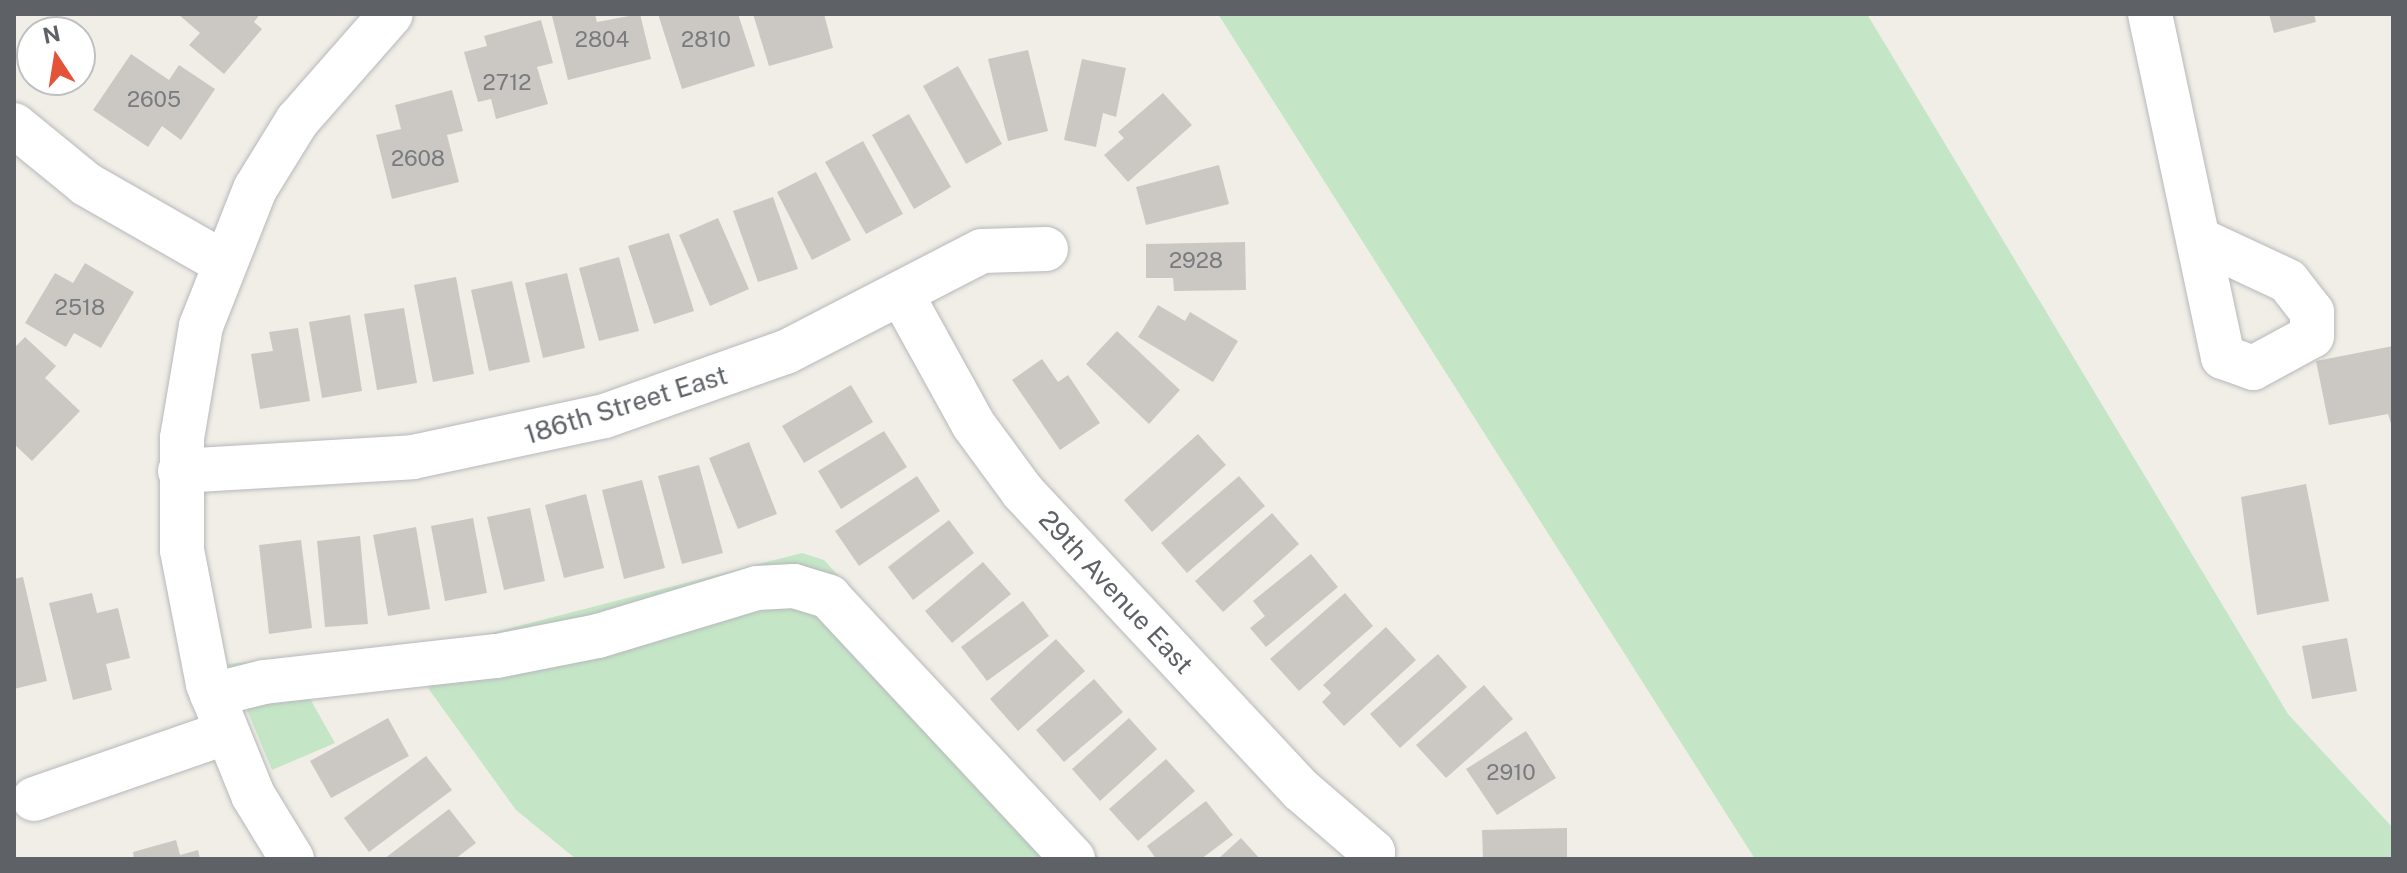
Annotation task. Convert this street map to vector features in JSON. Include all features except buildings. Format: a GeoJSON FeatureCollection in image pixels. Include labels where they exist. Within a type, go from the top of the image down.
{"type":"FeatureCollection","features":[{"type":"Feature","properties":{"kind":"street"},"geometry":{"type":"LineString","coordinates":[[292,859],[219,714],[191,618],[180,471],[189,382],[222,262],[297,121],[391,14]]}},
{"type":"Feature","properties":{"kind":"street"},"geometry":{"type":"LineString","coordinates":[[2150,14],[2198,239]]}},
{"type":"Feature","properties":{"kind":"street"},"geometry":{"type":"LineString","coordinates":[[20,142],[144,222],[222,262]]}},
{"type":"Feature","properties":{"kind":"street","name":"186th Street East"},"geometry":{"type":"LineString","coordinates":[[180,471],[284,469],[515,439],[702,385],[903,297],[982,251],[1046,249]]}},
{"type":"Feature","properties":{"kind":"street","name":"29th Avenue East"},"geometry":{"type":"LineString","coordinates":[[903,297],[973,424],[1023,492],[1301,790],[1371,856]]}},
{"type":"Feature","properties":{"kind":"street"},"geometry":{"type":"LineString","coordinates":[[34,799],[219,714],[264,682],[497,656],[598,636],[757,588],[794,586],[829,597],[1073,859]]}},
{"type":"Feature","properties":{"kind":"green space"},"geometry":{"type":"Polygon","coordinates":[[[1218,14],[1867,14],[2288,714],[2393,828],[2393,859],[1755,859],[1218,14]]]}},
{"type":"Feature","properties":{"kind":"green space"},"geometry":{"type":"Polygon","coordinates":[[[802,553],[824,560],[1100,859],[576,859],[516,810],[420,677],[305,690],[335,743],[272,770],[228,664],[464,640],[802,553]]]}}]}
